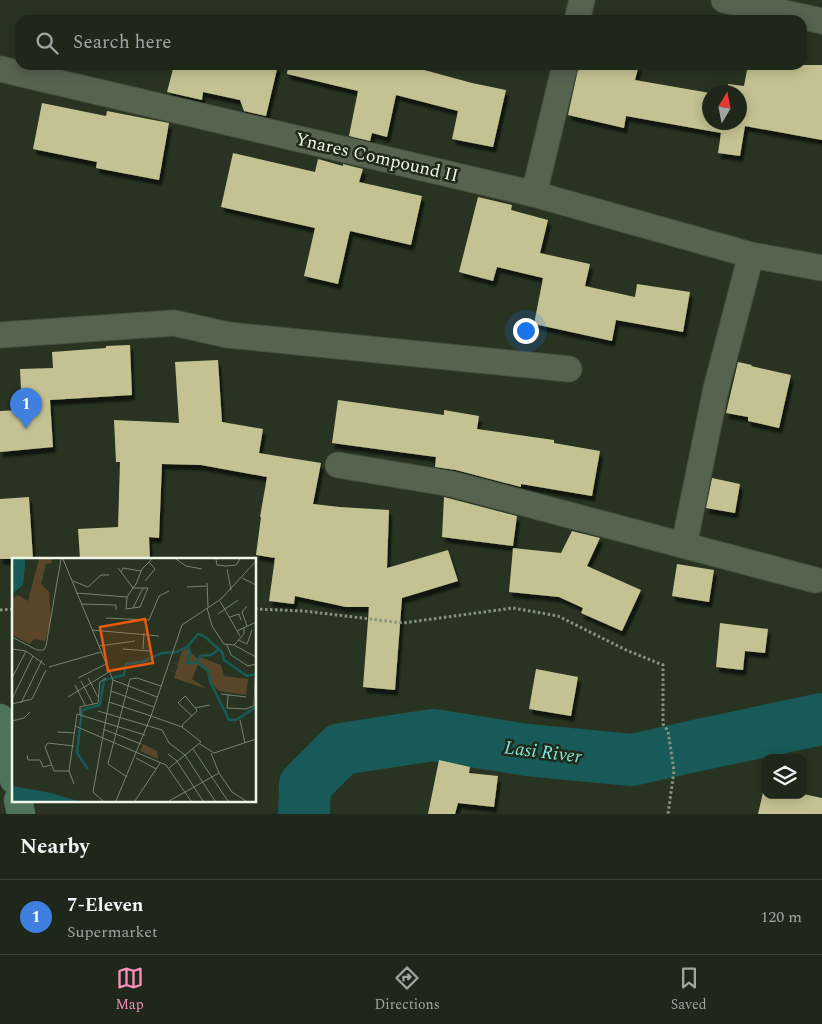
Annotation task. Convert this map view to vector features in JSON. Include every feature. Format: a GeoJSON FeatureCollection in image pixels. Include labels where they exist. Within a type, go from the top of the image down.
{"type":"FeatureCollection","features":[{"type":"Feature","properties":{"kind":"main road"},"geometry":{"type":"LineString","coordinates":[[0,718],[12,771]]}},
{"type":"Feature","properties":{"kind":"street"},"geometry":{"type":"LineString","coordinates":[[578,15],[582,0]]}},
{"type":"Feature","properties":{"kind":"street"},"geometry":{"type":"LineString","coordinates":[[724,0],[794,15]]}},
{"type":"Feature","properties":{"kind":"street"},"geometry":{"type":"LineString","coordinates":[[807,18],[822,21]]}},
{"type":"Feature","properties":{"kind":"street","name":"Ynares Compound II"},"geometry":{"type":"LineString","coordinates":[[0,69],[534,194],[751,255],[822,268]]}},
{"type":"Feature","properties":{"kind":"street"},"geometry":{"type":"LineString","coordinates":[[534,194],[565,70]]}},
{"type":"Feature","properties":{"kind":"street"},"geometry":{"type":"LineString","coordinates":[[684,545],[716,389],[751,255]]}},
{"type":"Feature","properties":{"kind":"street"},"geometry":{"type":"LineString","coordinates":[[0,335],[174,323],[228,335],[569,369]]}},
{"type":"Feature","properties":{"kind":"street"},"geometry":{"type":"LineString","coordinates":[[338,464],[452,484],[815,580]]}},
{"type":"Feature","properties":{"kind":"path"},"geometry":{"type":"LineString","coordinates":[[256,609],[304,611],[404,623],[513,608],[558,616],[626,650],[663,665],[664,724],[668,731],[674,771],[668,814]]}},
{"type":"Feature","properties":{"kind":"building"},"geometry":{"type":"Polygon","coordinates":[[[807,65],[822,65],[822,140],[747,126],[747,85],[744,85],[747,70],[807,70],[807,65]]]}},
{"type":"Feature","properties":{"kind":"building"},"geometry":{"type":"Polygon","coordinates":[[[173,70],[277,70],[266,116],[244,111],[240,100],[203,92],[202,100],[167,92],[173,70]]]}},
{"type":"Feature","properties":{"kind":"building"},"geometry":{"type":"Polygon","coordinates":[[[287,70],[424,70],[506,90],[493,147],[452,139],[458,111],[396,95],[387,137],[372,133],[370,141],[349,136],[358,91],[287,74],[287,70]]]}},
{"type":"Feature","properties":{"kind":"building"},"geometry":{"type":"Polygon","coordinates":[[[578,70],[638,70],[635,80],[702,92],[702,130],[626,116],[624,128],[568,115],[578,70]]]}},
{"type":"Feature","properties":{"kind":"building"},"geometry":{"type":"Polygon","coordinates":[[[42,103],[106,116],[107,111],[169,123],[159,180],[96,168],[97,162],[33,149],[42,103]]]}},
{"type":"Feature","properties":{"kind":"building"},"geometry":{"type":"Polygon","coordinates":[[[704,130],[744,130],[740,156],[718,153],[721,133],[704,130]]]}},
{"type":"Feature","properties":{"kind":"building"},"geometry":{"type":"Polygon","coordinates":[[[233,153],[315,172],[318,159],[343,166],[343,164],[363,169],[359,182],[422,196],[411,245],[350,231],[338,284],[304,276],[315,228],[221,207],[233,153]]]}},
{"type":"Feature","properties":{"kind":"building"},"geometry":{"type":"Polygon","coordinates":[[[478,197],[512,205],[511,210],[548,220],[540,253],[590,264],[585,286],[635,297],[637,284],[690,292],[683,332],[616,320],[612,341],[534,324],[543,278],[497,267],[493,281],[459,272],[478,197]]]}},
{"type":"Feature","properties":{"kind":"building"},"geometry":{"type":"Polygon","coordinates":[[[130,345],[132,395],[50,400],[53,447],[0,452],[0,411],[22,410],[20,369],[53,368],[52,352],[130,345]]]}},
{"type":"Feature","properties":{"kind":"building"},"geometry":{"type":"Polygon","coordinates":[[[218,360],[222,422],[263,429],[259,453],[321,463],[313,504],[389,510],[387,568],[448,550],[458,581],[402,598],[395,690],[363,687],[369,607],[346,607],[295,596],[294,604],[269,601],[275,558],[256,555],[267,477],[201,465],[162,464],[159,538],[149,537],[150,558],[80,558],[78,529],[118,527],[120,462],[116,462],[114,420],[179,423],[175,362],[218,360]]]}},
{"type":"Feature","properties":{"kind":"building"},"geometry":{"type":"Polygon","coordinates":[[[738,362],[791,375],[779,428],[748,421],[748,417],[726,413],[738,362]]]}},
{"type":"Feature","properties":{"kind":"building"},"geometry":{"type":"Polygon","coordinates":[[[338,400],[444,415],[444,410],[479,416],[477,429],[554,440],[554,443],[600,451],[592,496],[521,484],[521,487],[456,470],[435,467],[436,457],[332,443],[338,400]]]}},
{"type":"Feature","properties":{"kind":"building"},"geometry":{"type":"Polygon","coordinates":[[[712,478],[740,484],[735,513],[706,508],[712,478]]]}},
{"type":"Feature","properties":{"kind":"building"},"geometry":{"type":"Polygon","coordinates":[[[29,497],[33,558],[0,559],[0,499],[29,497]]]}},
{"type":"Feature","properties":{"kind":"building"},"geometry":{"type":"Polygon","coordinates":[[[444,497],[517,516],[513,546],[442,537],[444,497]]]}},
{"type":"Feature","properties":{"kind":"building"},"geometry":{"type":"Polygon","coordinates":[[[572,531],[600,538],[587,566],[641,590],[622,631],[581,613],[583,608],[559,597],[509,592],[513,548],[561,553],[572,531]]]}},
{"type":"Feature","properties":{"kind":"building"},"geometry":{"type":"Polygon","coordinates":[[[677,564],[714,570],[709,602],[672,596],[677,564]]]}},
{"type":"Feature","properties":{"kind":"building"},"geometry":{"type":"Polygon","coordinates":[[[720,623],[768,629],[765,653],[745,651],[743,670],[716,667],[720,623]]]}},
{"type":"Feature","properties":{"kind":"building"},"geometry":{"type":"Polygon","coordinates":[[[536,669],[578,677],[571,716],[529,709],[536,669]]]}},
{"type":"Feature","properties":{"kind":"building"},"geometry":{"type":"Polygon","coordinates":[[[439,760],[470,767],[469,773],[498,776],[494,807],[458,803],[455,814],[428,814],[439,760]]]}},
{"type":"Feature","properties":{"kind":"building"},"geometry":{"type":"Polygon","coordinates":[[[807,795],[822,798],[822,814],[758,814],[762,797],[762,799],[807,799],[807,795]]]}},
{"type":"Feature","properties":{"kind":"waterway","name":"Lasi River"},"geometry":{"type":"LineString","coordinates":[[304,814],[305,785],[341,749],[433,735],[527,750],[632,760],[822,719]]}},
{"type":"Feature","properties":{"kind":"place","name":"7-Eleven"},"geometry":{"type":"Point","coordinates":[26,429]}}]}
